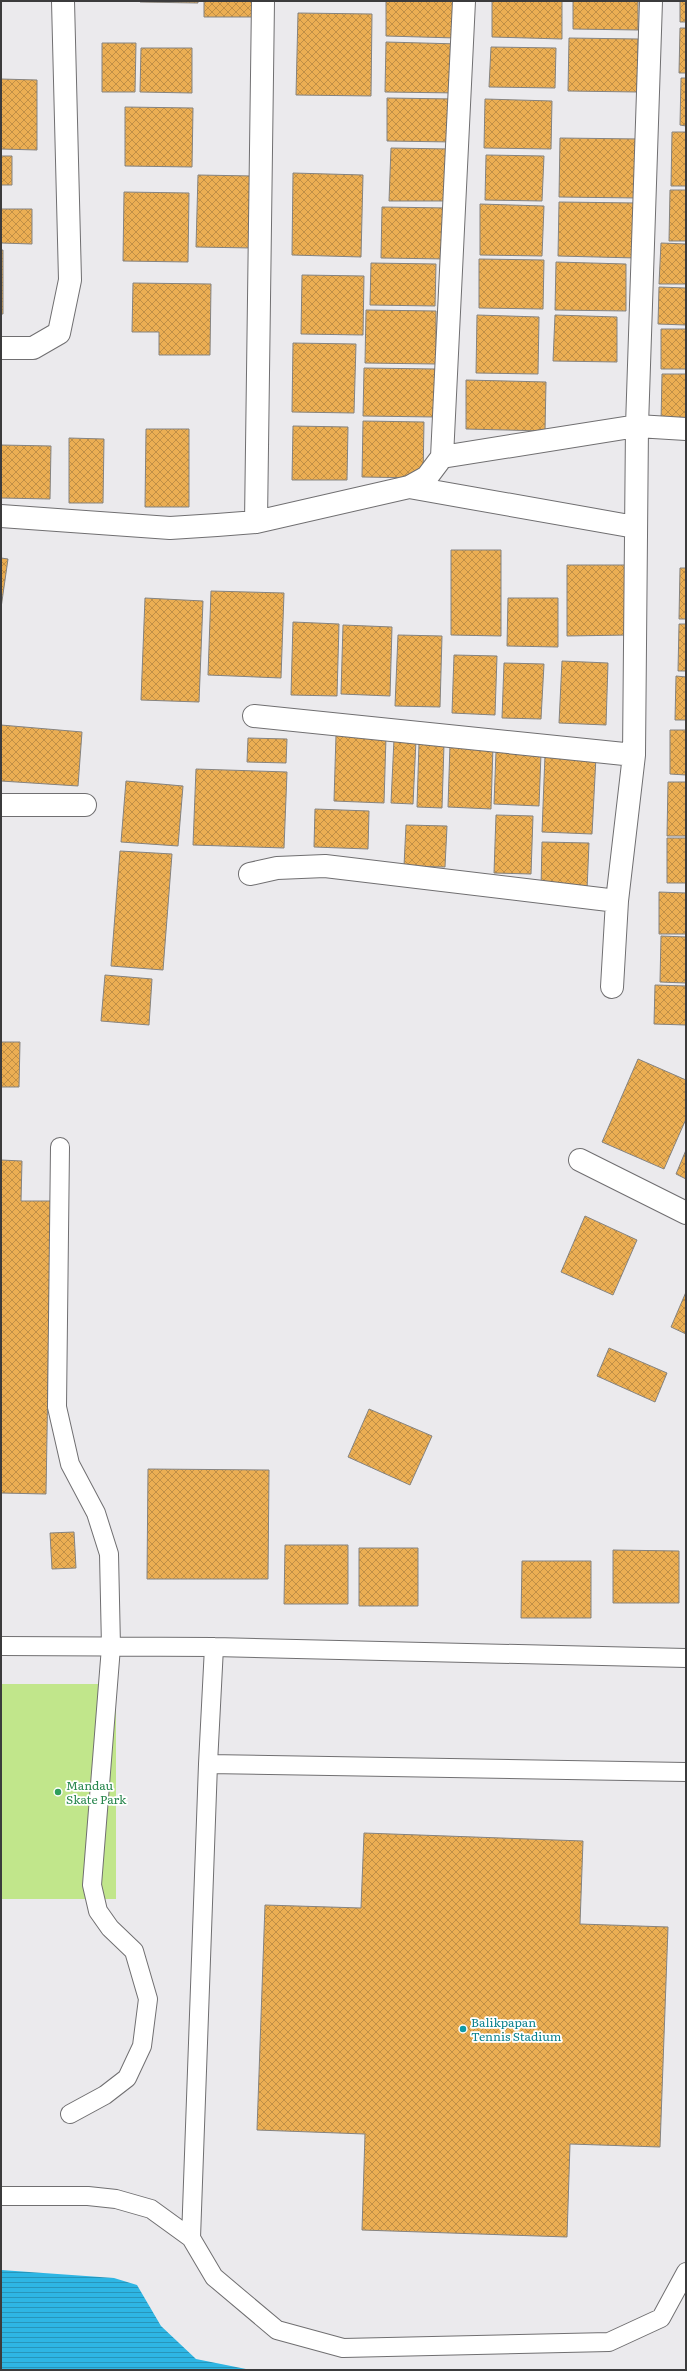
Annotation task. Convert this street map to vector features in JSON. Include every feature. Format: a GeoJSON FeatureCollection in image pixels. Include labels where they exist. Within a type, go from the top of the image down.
{"type":"FeatureCollection","features":[{"type":"Feature","properties":{"kind":"street"},"geometry":{"type":"LineString","coordinates":[[1,348],[33,348],[59,333],[70,280],[63,1]]}},
{"type":"Feature","properties":{"kind":"street"},"geometry":{"type":"LineString","coordinates":[[256,522],[263,1]]}},
{"type":"Feature","properties":{"kind":"street"},"geometry":{"type":"LineString","coordinates":[[1,516],[170,528],[256,522],[409,486],[427,477],[442,457],[464,1]]}},
{"type":"Feature","properties":{"kind":"street"},"geometry":{"type":"LineString","coordinates":[[612,987],[617,901],[634,755],[636,426],[651,1]]}},
{"type":"Feature","properties":{"kind":"street"},"geometry":{"type":"LineString","coordinates":[[442,457],[636,426],[686,429]]}},
{"type":"Feature","properties":{"kind":"street"},"geometry":{"type":"LineString","coordinates":[[409,486],[635,527]]}},
{"type":"Feature","properties":{"kind":"street"},"geometry":{"type":"LineString","coordinates":[[254,716],[634,755]]}},
{"type":"Feature","properties":{"kind":"street"},"geometry":{"type":"LineString","coordinates":[[1,805],[85,805]]}},
{"type":"Feature","properties":{"kind":"street"},"geometry":{"type":"LineString","coordinates":[[250,874],[277,868],[325,866],[617,901]]}},
{"type":"Feature","properties":{"kind":"street"},"geometry":{"type":"LineString","coordinates":[[580,1160],[686,1213]]}},
{"type":"Feature","properties":{"kind":"lane"},"geometry":{"type":"LineString","coordinates":[[60,1147],[57,1407],[70,1464],[96,1513],[109,1554],[111,1647],[92,1885],[98,1911],[110,1928],[134,1951],[148,1999],[142,2046],[127,2078],[105,2095],[70,2114]]}},
{"type":"Feature","properties":{"kind":"lane"},"geometry":{"type":"LineString","coordinates":[[1,1646],[214,1647],[686,1658]]}},
{"type":"Feature","properties":{"kind":"lane"},"geometry":{"type":"LineString","coordinates":[[191,2238],[208,1764],[214,1647]]}},
{"type":"Feature","properties":{"kind":"lane"},"geometry":{"type":"LineString","coordinates":[[208,1764],[686,1772]]}},
{"type":"Feature","properties":{"kind":"lane"},"geometry":{"type":"LineString","coordinates":[[1,2196],[88,2196],[116,2199],[151,2209],[191,2238],[214,2277],[277,2330],[344,2348],[609,2342],[661,2318],[686,2272]]}},
{"type":"Feature","properties":{"kind":"green space","name":"Mandau Skate Park"},"geometry":{"type":"Polygon","coordinates":[[[1,1684],[116,1684],[116,1899],[1,1899],[1,1684]]]}},
{"type":"Feature","properties":{"kind":"water"},"geometry":{"type":"Polygon","coordinates":[[[1,2270],[114,2278],[137,2285],[161,2326],[196,2359],[251,2370],[1,2370],[1,2270]]]}},
{"type":"Feature","properties":{"kind":"building"},"geometry":{"type":"Polygon","coordinates":[[[198,1],[198,3],[140,2],[198,1]]]}},
{"type":"Feature","properties":{"kind":"building"},"geometry":{"type":"Polygon","coordinates":[[[204,1],[257,1],[257,17],[204,17],[204,1]]]}},
{"type":"Feature","properties":{"kind":"building"},"geometry":{"type":"Polygon","coordinates":[[[386,1],[457,1],[456,38],[386,36],[386,1]]]}},
{"type":"Feature","properties":{"kind":"building"},"geometry":{"type":"Polygon","coordinates":[[[492,1],[562,1],[562,39],[492,37],[492,1]]]}},
{"type":"Feature","properties":{"kind":"building"},"geometry":{"type":"Polygon","coordinates":[[[573,1],[638,1],[638,30],[573,29],[573,1]]]}},
{"type":"Feature","properties":{"kind":"building"},"geometry":{"type":"Polygon","coordinates":[[[680,1],[686,1],[686,22],[680,22],[680,1]]]}},
{"type":"Feature","properties":{"kind":"building"},"geometry":{"type":"Polygon","coordinates":[[[298,13],[372,14],[371,96],[296,95],[298,13]]]}},
{"type":"Feature","properties":{"kind":"building"},"geometry":{"type":"Polygon","coordinates":[[[680,28],[686,28],[686,73],[679,73],[680,28]]]}},
{"type":"Feature","properties":{"kind":"building"},"geometry":{"type":"Polygon","coordinates":[[[569,38],[638,39],[637,92],[568,91],[569,38]]]}},
{"type":"Feature","properties":{"kind":"building"},"geometry":{"type":"Polygon","coordinates":[[[386,42],[459,44],[458,93],[385,92],[386,42]]]}},
{"type":"Feature","properties":{"kind":"building"},"geometry":{"type":"Polygon","coordinates":[[[102,43],[136,43],[135,92],[102,92],[102,43]]]}},
{"type":"Feature","properties":{"kind":"building"},"geometry":{"type":"Polygon","coordinates":[[[491,47],[556,48],[555,88],[489,87],[491,47]]]}},
{"type":"Feature","properties":{"kind":"building"},"geometry":{"type":"Polygon","coordinates":[[[141,48],[192,48],[192,93],[140,92],[141,48]]]}},
{"type":"Feature","properties":{"kind":"building"},"geometry":{"type":"Polygon","coordinates":[[[681,78],[686,78],[686,126],[680,125],[681,78]]]}},
{"type":"Feature","properties":{"kind":"building"},"geometry":{"type":"Polygon","coordinates":[[[1,79],[37,80],[37,150],[1,149],[1,79]]]}},
{"type":"Feature","properties":{"kind":"building"},"geometry":{"type":"Polygon","coordinates":[[[387,98],[454,99],[453,142],[387,141],[387,98]]]}},
{"type":"Feature","properties":{"kind":"building"},"geometry":{"type":"Polygon","coordinates":[[[485,99],[552,101],[551,149],[484,148],[485,99]]]}},
{"type":"Feature","properties":{"kind":"building"},"geometry":{"type":"Polygon","coordinates":[[[125,107],[193,108],[192,167],[125,166],[125,107]]]}},
{"type":"Feature","properties":{"kind":"building"},"geometry":{"type":"Polygon","coordinates":[[[672,132],[686,132],[686,186],[671,186],[672,132]]]}},
{"type":"Feature","properties":{"kind":"building"},"geometry":{"type":"Polygon","coordinates":[[[560,138],[640,139],[638,198],[559,197],[560,138]]]}},
{"type":"Feature","properties":{"kind":"building"},"geometry":{"type":"Polygon","coordinates":[[[391,148],[450,149],[450,201],[389,201],[391,148]]]}},
{"type":"Feature","properties":{"kind":"building"},"geometry":{"type":"Polygon","coordinates":[[[486,155],[544,156],[542,201],[485,200],[486,155]]]}},
{"type":"Feature","properties":{"kind":"building"},"geometry":{"type":"Polygon","coordinates":[[[1,156],[12,156],[12,185],[1,185],[1,156]]]}},
{"type":"Feature","properties":{"kind":"building"},"geometry":{"type":"Polygon","coordinates":[[[293,173],[363,175],[361,257],[292,255],[293,173]]]}},
{"type":"Feature","properties":{"kind":"building"},"geometry":{"type":"Polygon","coordinates":[[[198,175],[253,176],[252,248],[196,247],[198,175]]]}},
{"type":"Feature","properties":{"kind":"building"},"geometry":{"type":"Polygon","coordinates":[[[670,190],[686,190],[686,241],[669,241],[670,190]]]}},
{"type":"Feature","properties":{"kind":"building"},"geometry":{"type":"Polygon","coordinates":[[[124,192],[189,193],[188,262],[123,261],[124,192]]]}},
{"type":"Feature","properties":{"kind":"building"},"geometry":{"type":"Polygon","coordinates":[[[559,202],[637,203],[636,258],[558,256],[559,202]]]}},
{"type":"Feature","properties":{"kind":"building"},"geometry":{"type":"Polygon","coordinates":[[[480,204],[544,206],[542,256],[480,255],[480,204]]]}},
{"type":"Feature","properties":{"kind":"building"},"geometry":{"type":"Polygon","coordinates":[[[382,207],[448,208],[447,259],[381,258],[382,207]]]}},
{"type":"Feature","properties":{"kind":"building"},"geometry":{"type":"Polygon","coordinates":[[[1,209],[32,209],[32,244],[1,243],[1,209]]]}},
{"type":"Feature","properties":{"kind":"building"},"geometry":{"type":"Polygon","coordinates":[[[661,243],[686,244],[686,284],[659,284],[661,243]]]}},
{"type":"Feature","properties":{"kind":"building"},"geometry":{"type":"Polygon","coordinates":[[[1,250],[3,250],[3,314],[1,314],[1,250]]]}},
{"type":"Feature","properties":{"kind":"building"},"geometry":{"type":"Polygon","coordinates":[[[479,259],[544,260],[543,309],[479,308],[479,259]]]}},
{"type":"Feature","properties":{"kind":"building"},"geometry":{"type":"Polygon","coordinates":[[[556,262],[626,264],[626,311],[555,310],[556,262]]]}},
{"type":"Feature","properties":{"kind":"building"},"geometry":{"type":"Polygon","coordinates":[[[371,263],[436,264],[435,306],[370,305],[371,263]]]}},
{"type":"Feature","properties":{"kind":"building"},"geometry":{"type":"Polygon","coordinates":[[[302,275],[364,276],[363,335],[301,334],[302,275]]]}},
{"type":"Feature","properties":{"kind":"building"},"geometry":{"type":"Polygon","coordinates":[[[133,283],[211,284],[210,355],[159,355],[159,332],[132,332],[133,283]]]}},
{"type":"Feature","properties":{"kind":"building"},"geometry":{"type":"Polygon","coordinates":[[[659,287],[686,288],[686,325],[658,324],[659,287]]]}},
{"type":"Feature","properties":{"kind":"building"},"geometry":{"type":"Polygon","coordinates":[[[366,310],[436,311],[436,364],[365,363],[366,310]]]}},
{"type":"Feature","properties":{"kind":"building"},"geometry":{"type":"Polygon","coordinates":[[[477,315],[539,317],[538,374],[476,373],[477,315]]]}},
{"type":"Feature","properties":{"kind":"building"},"geometry":{"type":"Polygon","coordinates":[[[555,315],[617,317],[617,362],[553,361],[555,315]]]}},
{"type":"Feature","properties":{"kind":"building"},"geometry":{"type":"Polygon","coordinates":[[[661,329],[686,329],[686,369],[661,369],[661,329]]]}},
{"type":"Feature","properties":{"kind":"building"},"geometry":{"type":"Polygon","coordinates":[[[293,343],[356,344],[354,413],[292,412],[293,343]]]}},
{"type":"Feature","properties":{"kind":"building"},"geometry":{"type":"Polygon","coordinates":[[[364,368],[436,369],[435,417],[363,416],[364,368]]]}},
{"type":"Feature","properties":{"kind":"building"},"geometry":{"type":"Polygon","coordinates":[[[662,374],[686,374],[686,422],[661,422],[662,374]]]}},
{"type":"Feature","properties":{"kind":"building"},"geometry":{"type":"Polygon","coordinates":[[[466,380],[546,382],[545,431],[466,429],[466,380]]]}},
{"type":"Feature","properties":{"kind":"building"},"geometry":{"type":"Polygon","coordinates":[[[363,421],[424,422],[423,478],[362,477],[363,421]]]}},
{"type":"Feature","properties":{"kind":"building"},"geometry":{"type":"Polygon","coordinates":[[[293,426],[348,427],[347,480],[292,480],[293,426]]]}},
{"type":"Feature","properties":{"kind":"building"},"geometry":{"type":"Polygon","coordinates":[[[146,429],[189,429],[189,507],[145,507],[146,429]]]}},
{"type":"Feature","properties":{"kind":"building"},"geometry":{"type":"Polygon","coordinates":[[[69,438],[104,439],[103,503],[69,503],[69,438]]]}},
{"type":"Feature","properties":{"kind":"building"},"geometry":{"type":"Polygon","coordinates":[[[1,445],[51,446],[50,499],[1,498],[1,445]]]}},
{"type":"Feature","properties":{"kind":"building"},"geometry":{"type":"Polygon","coordinates":[[[451,550],[501,550],[501,636],[451,635],[451,550]]]}},
{"type":"Feature","properties":{"kind":"building"},"geometry":{"type":"Polygon","coordinates":[[[1,558],[8,559],[1,608],[1,558]]]}},
{"type":"Feature","properties":{"kind":"building"},"geometry":{"type":"Polygon","coordinates":[[[567,565],[629,565],[629,635],[567,636],[567,565]]]}},
{"type":"Feature","properties":{"kind":"building"},"geometry":{"type":"Polygon","coordinates":[[[680,568],[686,568],[686,619],[679,619],[680,568]]]}},
{"type":"Feature","properties":{"kind":"building"},"geometry":{"type":"Polygon","coordinates":[[[211,591],[284,593],[281,678],[208,675],[211,591]]]}},
{"type":"Feature","properties":{"kind":"building"},"geometry":{"type":"Polygon","coordinates":[[[145,598],[203,601],[199,702],[141,700],[145,598]]]}},
{"type":"Feature","properties":{"kind":"building"},"geometry":{"type":"Polygon","coordinates":[[[508,598],[558,598],[558,647],[507,646],[508,598]]]}},
{"type":"Feature","properties":{"kind":"building"},"geometry":{"type":"Polygon","coordinates":[[[293,622],[339,624],[337,696],[291,695],[293,622]]]}},
{"type":"Feature","properties":{"kind":"building"},"geometry":{"type":"Polygon","coordinates":[[[679,624],[686,624],[686,671],[678,671],[679,624]]]}},
{"type":"Feature","properties":{"kind":"building"},"geometry":{"type":"Polygon","coordinates":[[[343,625],[392,627],[390,696],[341,694],[343,625]]]}},
{"type":"Feature","properties":{"kind":"building"},"geometry":{"type":"Polygon","coordinates":[[[398,635],[442,636],[440,707],[395,706],[398,635]]]}},
{"type":"Feature","properties":{"kind":"building"},"geometry":{"type":"Polygon","coordinates":[[[454,655],[497,656],[495,715],[452,713],[454,655]]]}},
{"type":"Feature","properties":{"kind":"building"},"geometry":{"type":"Polygon","coordinates":[[[562,661],[608,663],[606,725],[559,723],[562,661]]]}},
{"type":"Feature","properties":{"kind":"building"},"geometry":{"type":"Polygon","coordinates":[[[504,663],[544,664],[541,719],[502,718],[504,663]]]}},
{"type":"Feature","properties":{"kind":"building"},"geometry":{"type":"Polygon","coordinates":[[[676,676],[686,677],[686,720],[675,720],[676,676]]]}},
{"type":"Feature","properties":{"kind":"building"},"geometry":{"type":"Polygon","coordinates":[[[1,725],[82,732],[78,786],[1,781],[1,725]]]}},
{"type":"Feature","properties":{"kind":"building"},"geometry":{"type":"Polygon","coordinates":[[[670,730],[686,730],[686,775],[670,774],[670,730]]]}},
{"type":"Feature","properties":{"kind":"building"},"geometry":{"type":"Polygon","coordinates":[[[336,735],[386,737],[384,803],[334,801],[336,735]]]}},
{"type":"Feature","properties":{"kind":"building"},"geometry":{"type":"Polygon","coordinates":[[[248,738],[287,739],[286,763],[247,762],[248,738]]]}},
{"type":"Feature","properties":{"kind":"building"},"geometry":{"type":"Polygon","coordinates":[[[394,739],[416,740],[413,804],[391,803],[394,739]]]}},
{"type":"Feature","properties":{"kind":"building"},"geometry":{"type":"Polygon","coordinates":[[[419,743],[444,744],[442,808],[417,807],[419,743]]]}},
{"type":"Feature","properties":{"kind":"building"},"geometry":{"type":"Polygon","coordinates":[[[450,744],[493,746],[491,809],[448,807],[450,744]]]}},
{"type":"Feature","properties":{"kind":"building"},"geometry":{"type":"Polygon","coordinates":[[[496,752],[541,754],[539,806],[494,804],[496,752]]]}},
{"type":"Feature","properties":{"kind":"building"},"geometry":{"type":"Polygon","coordinates":[[[545,755],[596,757],[592,834],[542,832],[545,755]]]}},
{"type":"Feature","properties":{"kind":"building"},"geometry":{"type":"Polygon","coordinates":[[[196,769],[287,772],[284,848],[193,845],[196,769]]]}},
{"type":"Feature","properties":{"kind":"building"},"geometry":{"type":"Polygon","coordinates":[[[126,781],[183,786],[178,846],[121,842],[126,781]]]}},
{"type":"Feature","properties":{"kind":"building"},"geometry":{"type":"Polygon","coordinates":[[[668,782],[686,782],[686,836],[667,836],[668,782]]]}},
{"type":"Feature","properties":{"kind":"building"},"geometry":{"type":"Polygon","coordinates":[[[315,809],[369,811],[368,849],[314,847],[315,809]]]}},
{"type":"Feature","properties":{"kind":"building"},"geometry":{"type":"Polygon","coordinates":[[[496,815],[533,816],[531,874],[494,873],[496,815]]]}},
{"type":"Feature","properties":{"kind":"building"},"geometry":{"type":"Polygon","coordinates":[[[406,825],[447,826],[445,867],[404,866],[406,825]]]}},
{"type":"Feature","properties":{"kind":"building"},"geometry":{"type":"Polygon","coordinates":[[[667,838],[686,838],[686,883],[667,883],[667,838]]]}},
{"type":"Feature","properties":{"kind":"building"},"geometry":{"type":"Polygon","coordinates":[[[542,842],[589,843],[587,890],[541,888],[542,842]]]}},
{"type":"Feature","properties":{"kind":"building"},"geometry":{"type":"Polygon","coordinates":[[[120,851],[172,854],[163,970],[111,966],[120,851]]]}},
{"type":"Feature","properties":{"kind":"building"},"geometry":{"type":"Polygon","coordinates":[[[659,892],[686,893],[686,934],[659,934],[659,892]]]}},
{"type":"Feature","properties":{"kind":"building"},"geometry":{"type":"Polygon","coordinates":[[[661,936],[686,937],[686,983],[660,982],[661,936]]]}},
{"type":"Feature","properties":{"kind":"building"},"geometry":{"type":"Polygon","coordinates":[[[105,975],[152,979],[149,1025],[101,1021],[105,975]]]}},
{"type":"Feature","properties":{"kind":"building"},"geometry":{"type":"Polygon","coordinates":[[[655,985],[686,986],[686,1025],[654,1024],[655,985]]]}},
{"type":"Feature","properties":{"kind":"building"},"geometry":{"type":"Polygon","coordinates":[[[1,1042],[20,1042],[19,1087],[1,1087],[1,1042]]]}},
{"type":"Feature","properties":{"kind":"building"},"geometry":{"type":"Polygon","coordinates":[[[638,1059],[686,1080],[686,1119],[664,1169],[602,1142],[638,1059]]]}},
{"type":"Feature","properties":{"kind":"building"},"geometry":{"type":"Polygon","coordinates":[[[686,1150],[686,1179],[676,1174],[686,1150]]]}},
{"type":"Feature","properties":{"kind":"building"},"geometry":{"type":"Polygon","coordinates":[[[1,1160],[22,1161],[21,1201],[51,1201],[46,1494],[1,1493],[1,1160]]]}},
{"type":"Feature","properties":{"kind":"building"},"geometry":{"type":"Polygon","coordinates":[[[585,1216],[637,1240],[613,1295],[561,1272],[585,1216]]]}},
{"type":"Feature","properties":{"kind":"building"},"geometry":{"type":"Polygon","coordinates":[[[686,1292],[686,1334],[671,1327],[686,1292]]]}},
{"type":"Feature","properties":{"kind":"building"},"geometry":{"type":"Polygon","coordinates":[[[609,1348],[667,1373],[655,1402],[597,1376],[609,1348]]]}},
{"type":"Feature","properties":{"kind":"building"},"geometry":{"type":"Polygon","coordinates":[[[369,1409],[432,1436],[410,1485],[348,1457],[369,1409]]]}},
{"type":"Feature","properties":{"kind":"building"},"geometry":{"type":"Polygon","coordinates":[[[148,1469],[269,1470],[268,1579],[147,1579],[148,1469]]]}},
{"type":"Feature","properties":{"kind":"building"},"geometry":{"type":"Polygon","coordinates":[[[74,1532],[76,1568],[52,1569],[50,1533],[74,1532]]]}},
{"type":"Feature","properties":{"kind":"building"},"geometry":{"type":"Polygon","coordinates":[[[285,1545],[348,1545],[348,1604],[284,1604],[285,1545]]]}},
{"type":"Feature","properties":{"kind":"building"},"geometry":{"type":"Polygon","coordinates":[[[359,1548],[418,1548],[418,1606],[359,1606],[359,1548]]]}},
{"type":"Feature","properties":{"kind":"building"},"geometry":{"type":"Polygon","coordinates":[[[613,1550],[679,1551],[679,1603],[613,1603],[613,1550]]]}},
{"type":"Feature","properties":{"kind":"building"},"geometry":{"type":"Polygon","coordinates":[[[522,1561],[591,1561],[591,1618],[521,1618],[522,1561]]]}},
{"type":"Feature","properties":{"kind":"building","name":"Balikpapan Tennis Stadium"},"geometry":{"type":"Polygon","coordinates":[[[364,1833],[583,1841],[580,1924],[668,1927],[660,2147],[570,2144],[567,2237],[362,2230],[365,2134],[257,2130],[265,1905],[361,1908],[364,1833]]]}},
{"type":"Feature","properties":{"kind":"place","name":"Mandau Skate Park"},"geometry":{"type":"Point","coordinates":[58,1792]}},
{"type":"Feature","properties":{"kind":"place","name":"Balikpapan Tennis Stadium"},"geometry":{"type":"Point","coordinates":[463,2029]}}]}
